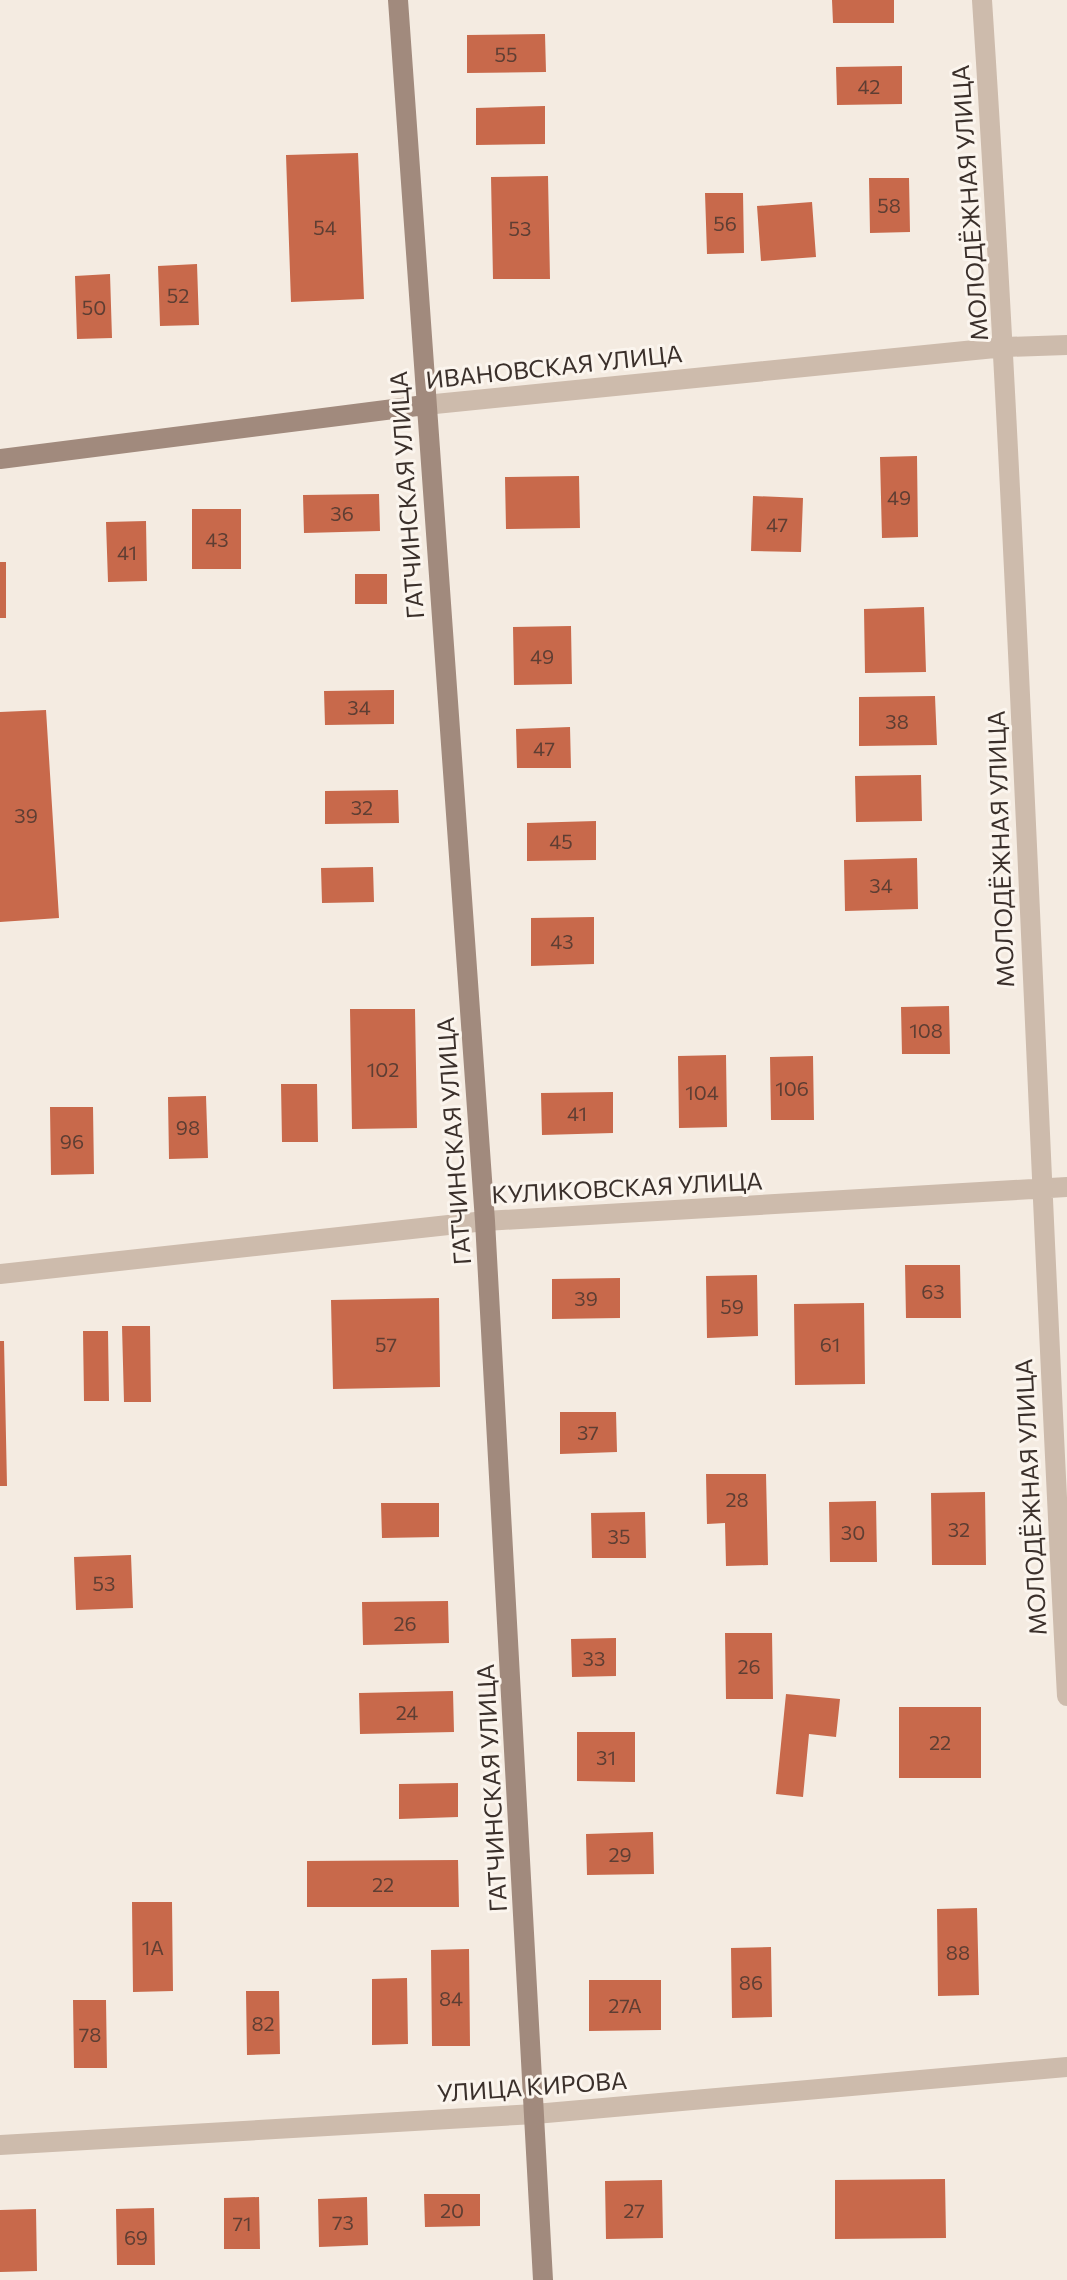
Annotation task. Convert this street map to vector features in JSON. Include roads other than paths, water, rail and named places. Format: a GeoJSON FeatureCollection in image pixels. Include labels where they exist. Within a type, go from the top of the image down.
{"type":"FeatureCollection","features":[{"type":"Feature","properties":{"kind":"street","name":"ГАТЧИНСКАЯ УЛИЦА"},"geometry":{"type":"LineString","coordinates":[[398,0],[485,1221],[543,2280]]}},
{"type":"Feature","properties":{"kind":"street","name":"МОЛОДЁЖНАЯ УЛИЦА"},"geometry":{"type":"LineString","coordinates":[[982,0],[1005,347],[1040,1188],[1067,1696]]}},
{"type":"Feature","properties":{"kind":"street","name":"ИВАНОВСКАЯ УЛИЦА"},"geometry":{"type":"LineString","coordinates":[[0,459],[425,405],[1005,347],[1067,345]]}},
{"type":"Feature","properties":{"kind":"street","name":"КУЛИКОВСКАЯ УЛИЦА"},"geometry":{"type":"LineString","coordinates":[[0,1274],[485,1221],[1067,1187]]}},
{"type":"Feature","properties":{"kind":"street","name":"УЛИЦА КИРОВА"},"geometry":{"type":"LineString","coordinates":[[0,2145],[535,2114],[1067,2067]]}}]}
